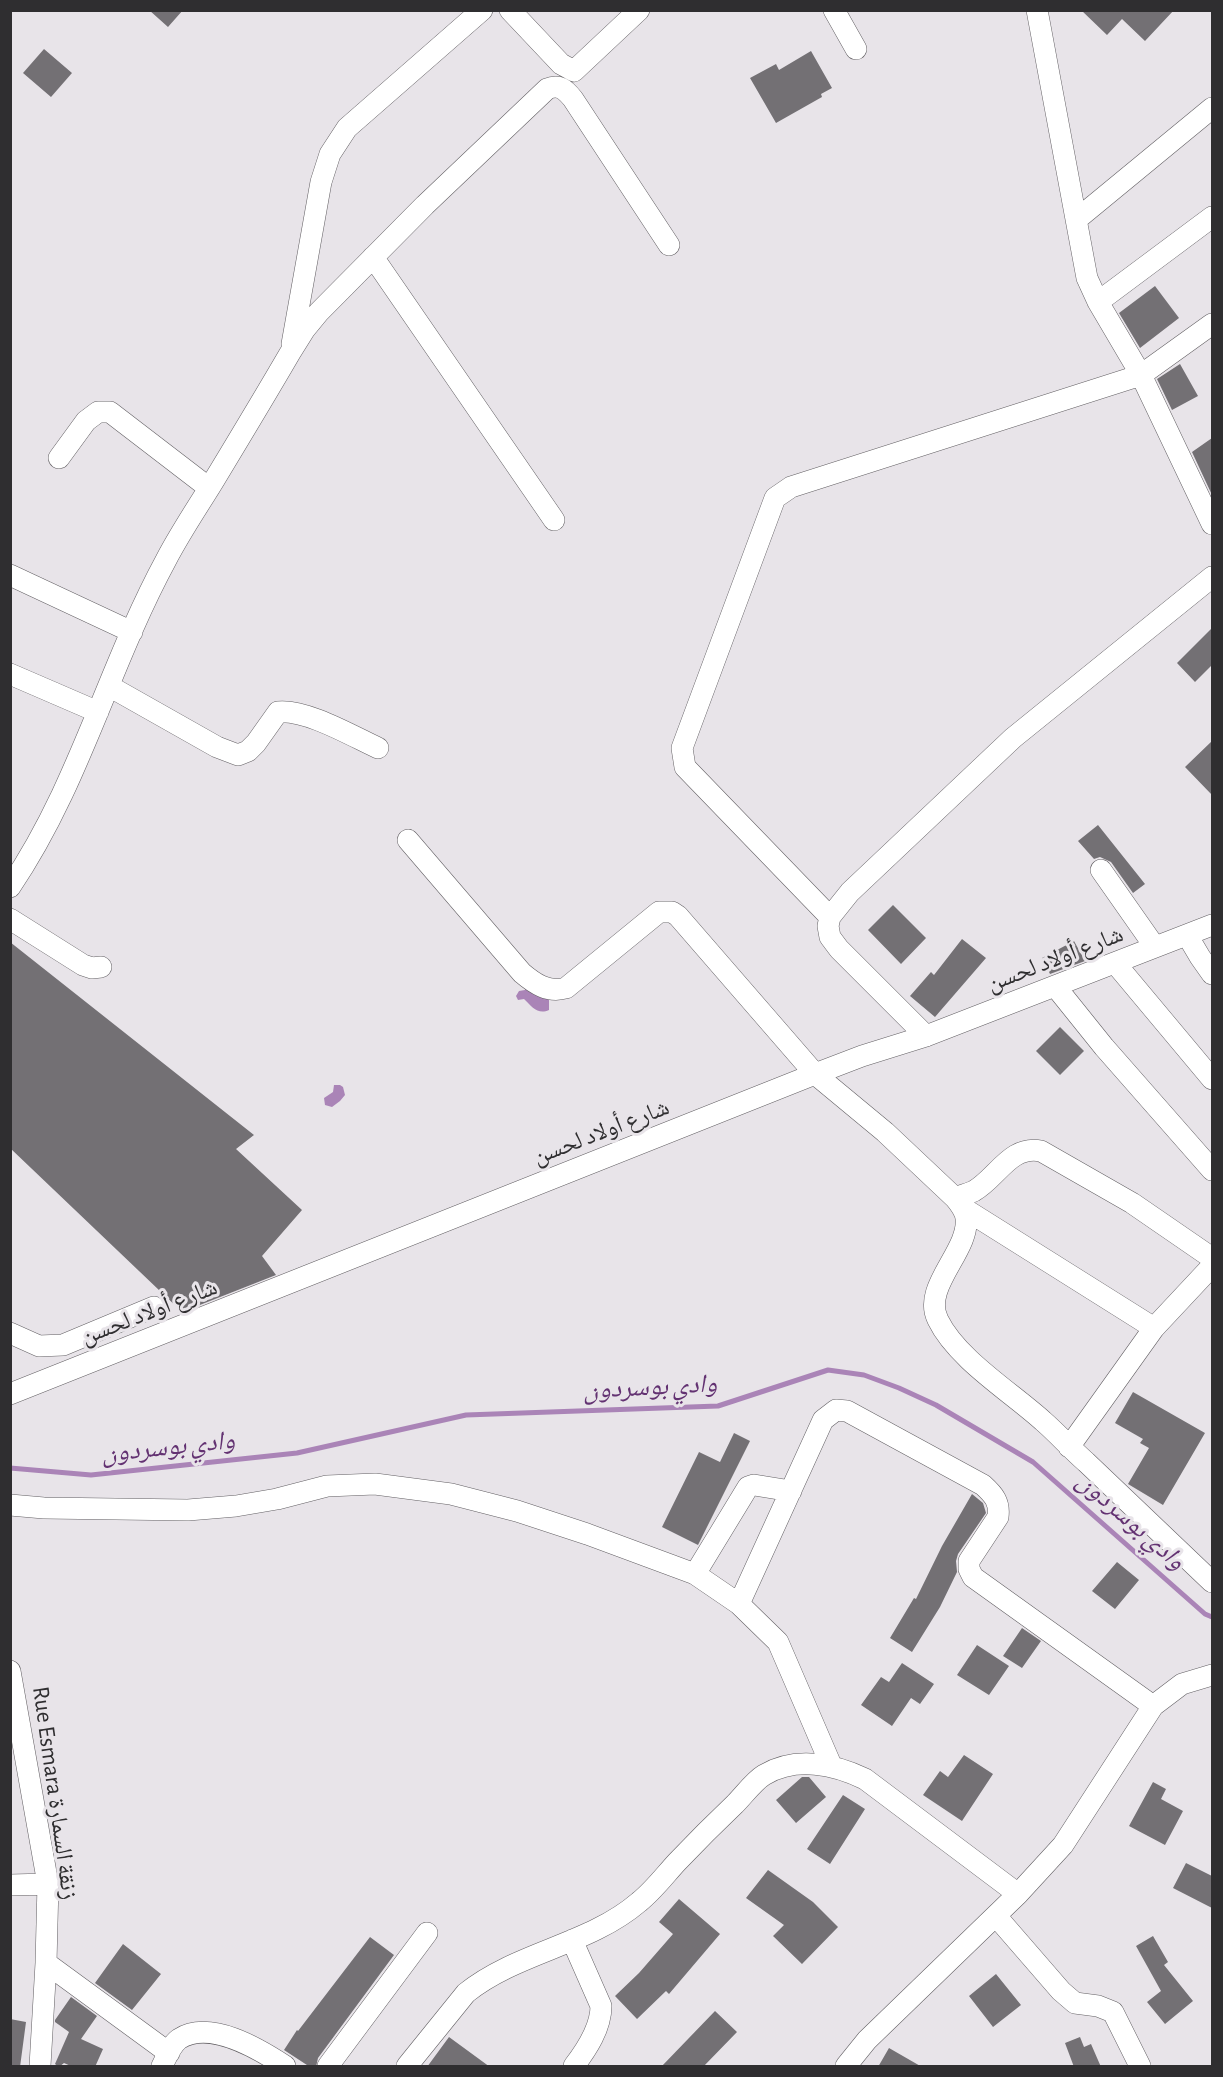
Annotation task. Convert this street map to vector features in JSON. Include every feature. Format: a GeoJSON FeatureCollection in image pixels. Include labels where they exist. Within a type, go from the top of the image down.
{"type":"FeatureCollection","features":[{"type":"Feature","properties":{"kind":"street"},"geometry":{"type":"LineString","coordinates":[[290,354],[321,182],[330,154],[347,128],[482,10]]}},
{"type":"Feature","properties":{"kind":"street"},"geometry":{"type":"LineString","coordinates":[[510,10],[561,64],[574,71],[639,10]]}},
{"type":"Feature","properties":{"kind":"street"},"geometry":{"type":"LineString","coordinates":[[834,10],[856,49]]}},
{"type":"Feature","properties":{"kind":"street"},"geometry":{"type":"LineString","coordinates":[[1040,12],[1087,278],[1098,302],[1141,375],[1212,524]]}},
{"type":"Feature","properties":{"kind":"street"},"geometry":{"type":"LineString","coordinates":[[10,887],[50,822],[132,632],[166,560],[305,329],[433,197],[547,89],[560,87],[566,90],[573,99],[669,245]]}},
{"type":"Feature","properties":{"kind":"street"},"geometry":{"type":"LineString","coordinates":[[1076,220],[1212,108]]}},
{"type":"Feature","properties":{"kind":"street"},"geometry":{"type":"LineString","coordinates":[[1098,302],[1212,217]]}},
{"type":"Feature","properties":{"kind":"street"},"geometry":{"type":"LineString","coordinates":[[373,257],[554,520]]}},
{"type":"Feature","properties":{"kind":"street"},"geometry":{"type":"LineString","coordinates":[[830,917],[685,767],[682,748],[775,498],[791,487],[1141,375],[1212,324]]}},
{"type":"Feature","properties":{"kind":"street"},"geometry":{"type":"LineString","coordinates":[[59,458],[86,421],[98,412],[110,412],[209,488]]}},
{"type":"Feature","properties":{"kind":"street"},"geometry":{"type":"LineString","coordinates":[[10,575],[132,632]]}},
{"type":"Feature","properties":{"kind":"street"},"geometry":{"type":"LineString","coordinates":[[926,1036],[839,949],[830,937],[828,926],[830,917],[850,892],[1013,738],[1212,577]]}},
{"type":"Feature","properties":{"kind":"street"},"geometry":{"type":"LineString","coordinates":[[10,674],[98,712]]}},
{"type":"Feature","properties":{"kind":"street"},"geometry":{"type":"LineString","coordinates":[[109,686],[218,747],[238,754],[248,751],[278,712],[289,711],[304,714],[378,748]]}},
{"type":"Feature","properties":{"kind":"street"},"geometry":{"type":"LineString","coordinates":[[408,840],[517,968],[534,983],[546,988],[557,990],[566,988],[651,916],[659,912],[672,912],[685,923],[815,1074],[885,1132],[959,1203],[1154,1328]]}},
{"type":"Feature","properties":{"kind":"street"},"geometry":{"type":"LineString","coordinates":[[1101,870],[1155,947]]}},
{"type":"Feature","properties":{"kind":"street"},"geometry":{"type":"LineString","coordinates":[[10,919],[83,965],[92,968],[101,967]]}},
{"type":"Feature","properties":{"kind":"street","name":"شارع أولاد لحسن"},"geometry":{"type":"LineString","coordinates":[[10,1394],[815,1074],[862,1056],[926,1036],[1212,925]]}},
{"type":"Feature","properties":{"kind":"street"},"geometry":{"type":"LineString","coordinates":[[1187,935],[1212,974]]}},
{"type":"Feature","properties":{"kind":"street"},"geometry":{"type":"LineString","coordinates":[[1115,963],[1212,1079]]}},
{"type":"Feature","properties":{"kind":"street"},"geometry":{"type":"LineString","coordinates":[[1055,986],[1104,1047],[1212,1170]]}},
{"type":"Feature","properties":{"kind":"street"},"geometry":{"type":"LineString","coordinates":[[959,1203],[1018,1152],[1029,1149],[1041,1151],[1132,1203],[1212,1258]]}},
{"type":"Feature","properties":{"kind":"street"},"geometry":{"type":"LineString","coordinates":[[959,1203],[966,1217],[965,1230],[962,1241],[941,1281],[935,1300],[936,1318],[969,1359],[1045,1422],[1212,1582]]}},
{"type":"Feature","properties":{"kind":"street"},"geometry":{"type":"LineString","coordinates":[[1069,1446],[1154,1328],[1212,1266]]}},
{"type":"Feature","properties":{"kind":"street"},"geometry":{"type":"LineString","coordinates":[[10,1333],[39,1346],[63,1345],[154,1307]]}},
{"type":"Feature","properties":{"kind":"street"},"geometry":{"type":"LineString","coordinates":[[739,1604],[823,1420],[836,1410],[847,1411],[984,1485],[996,1498],[999,1509],[998,1517],[969,1561],[969,1569],[973,1577],[1153,1706]]}},
{"type":"Feature","properties":{"kind":"street"},"geometry":{"type":"LineString","coordinates":[[10,1505],[44,1508],[188,1510],[246,1504],[327,1486],[375,1484],[451,1494],[517,1511],[587,1534],[694,1574],[739,1604],[778,1642],[831,1766]]}},
{"type":"Feature","properties":{"kind":"street"},"geometry":{"type":"LineString","coordinates":[[694,1574],[748,1487],[754,1485],[791,1491]]}},
{"type":"Feature","properties":{"kind":"street","name":"Rue Esmara زنقة السمارة"},"geometry":{"type":"LineString","coordinates":[[10,1671],[15,1721],[48,1884],[45,2065]]}},
{"type":"Feature","properties":{"kind":"street"},"geometry":{"type":"LineString","coordinates":[[846,2067],[867,2040],[996,1916],[1063,1845],[1153,1706],[1182,1684],[1212,1675]]}},
{"type":"Feature","properties":{"kind":"street"},"geometry":{"type":"LineString","coordinates":[[407,2067],[466,1993],[475,1985],[493,1974],[607,1923],[639,1902],[764,1775],[790,1765],[831,1766],[845,1769],[865,1779],[1018,1894]]}},
{"type":"Feature","properties":{"kind":"street"},"geometry":{"type":"LineString","coordinates":[[10,1885],[48,1884]]}},
{"type":"Feature","properties":{"kind":"street"},"geometry":{"type":"LineString","coordinates":[[996,1916],[1061,1991],[1075,2003],[1098,2006],[1113,2012],[1140,2067]]}},
{"type":"Feature","properties":{"kind":"street"},"geometry":{"type":"LineString","coordinates":[[328,2067],[427,1933]]}},
{"type":"Feature","properties":{"kind":"street"},"geometry":{"type":"LineString","coordinates":[[572,1940],[602,2006],[597,2029],[574,2067]]}},
{"type":"Feature","properties":{"kind":"street"},"geometry":{"type":"LineString","coordinates":[[46,1964],[165,2060],[177,2040],[195,2032],[211,2031],[232,2037],[285,2067]]}},
{"type":"Feature","properties":{"kind":"shaded area"},"geometry":{"type":"Polygon","coordinates":[[[525,987],[532,987],[538,996],[549,1000],[549,1010],[538,1011],[524,999],[518,1000],[516,996],[519,991],[525,990],[525,987]]]}},
{"type":"Feature","properties":{"kind":"shaded area"},"geometry":{"type":"Polygon","coordinates":[[[334,1085],[343,1087],[345,1095],[332,1107],[325,1105],[324,1098],[333,1092],[334,1085]]]}},
{"type":"Feature","properties":{"kind":"building"},"geometry":{"type":"Polygon","coordinates":[[[149,10],[183,10],[168,27],[149,10]]]}},
{"type":"Feature","properties":{"kind":"building"},"geometry":{"type":"Polygon","coordinates":[[[1081,10],[1174,10],[1145,41],[1122,19],[1107,35],[1081,10]]]}},
{"type":"Feature","properties":{"kind":"building"},"geometry":{"type":"Polygon","coordinates":[[[44,49],[72,73],[51,97],[23,73],[44,49]]]}},
{"type":"Feature","properties":{"kind":"building"},"geometry":{"type":"Polygon","coordinates":[[[811,51],[832,88],[821,94],[822,97],[776,123],[750,78],[776,64],[779,70],[811,51]]]}},
{"type":"Feature","properties":{"kind":"building"},"geometry":{"type":"Polygon","coordinates":[[[1155,286],[1179,318],[1140,348],[1119,313],[1155,286]]]}},
{"type":"Feature","properties":{"kind":"building"},"geometry":{"type":"Polygon","coordinates":[[[1180,364],[1198,396],[1172,410],[1157,379],[1180,364]]]}},
{"type":"Feature","properties":{"kind":"building"},"geometry":{"type":"Polygon","coordinates":[[[1212,438],[1212,495],[1192,452],[1212,438]]]}},
{"type":"Feature","properties":{"kind":"building"},"geometry":{"type":"Polygon","coordinates":[[[1212,628],[1212,665],[1195,682],[1177,663],[1212,628]]]}},
{"type":"Feature","properties":{"kind":"building"},"geometry":{"type":"Polygon","coordinates":[[[1212,741],[1212,795],[1185,767],[1212,741]]]}},
{"type":"Feature","properties":{"kind":"building"},"geometry":{"type":"Polygon","coordinates":[[[1098,825],[1145,884],[1133,893],[1111,862],[1100,857],[1094,859],[1078,841],[1098,825]]]}},
{"type":"Feature","properties":{"kind":"building"},"geometry":{"type":"Polygon","coordinates":[[[893,905],[926,938],[901,964],[868,930],[893,905]]]}},
{"type":"Feature","properties":{"kind":"building"},"geometry":{"type":"Polygon","coordinates":[[[962,939],[986,958],[935,1017],[910,996],[931,972],[934,975],[962,939]]]}},
{"type":"Feature","properties":{"kind":"building"},"geometry":{"type":"Polygon","coordinates":[[[1074,941],[1085,961],[1050,974],[1042,958],[1074,941]]]}},
{"type":"Feature","properties":{"kind":"building"},"geometry":{"type":"Polygon","coordinates":[[[10,942],[254,1135],[236,1149],[302,1210],[262,1256],[276,1275],[182,1312],[10,1148],[10,942]]]}},
{"type":"Feature","properties":{"kind":"building"},"geometry":{"type":"Polygon","coordinates":[[[1060,1027],[1084,1051],[1060,1075],[1036,1051],[1060,1027]]]}},
{"type":"Feature","properties":{"kind":"building"},"geometry":{"type":"Polygon","coordinates":[[[1133,1392],[1205,1433],[1163,1505],[1128,1484],[1149,1448],[1140,1443],[1143,1439],[1115,1423],[1133,1392]]]}},
{"type":"Feature","properties":{"kind":"building"},"geometry":{"type":"Polygon","coordinates":[[[734,1433],[750,1441],[698,1545],[662,1527],[699,1452],[720,1462],[734,1433]]]}},
{"type":"Feature","properties":{"kind":"building"},"geometry":{"type":"Polygon","coordinates":[[[972,1494],[983,1503],[986,1513],[958,1554],[957,1572],[940,1607],[912,1652],[890,1638],[914,1598],[916,1599],[942,1546],[972,1494]]]}},
{"type":"Feature","properties":{"kind":"building"},"geometry":{"type":"Polygon","coordinates":[[[1117,1562],[1139,1580],[1115,1609],[1092,1591],[1117,1562]]]}},
{"type":"Feature","properties":{"kind":"building"},"geometry":{"type":"Polygon","coordinates":[[[1022,1628],[1041,1641],[1022,1668],[1003,1656],[1022,1628]]]}},
{"type":"Feature","properties":{"kind":"building"},"geometry":{"type":"Polygon","coordinates":[[[977,1645],[1009,1666],[989,1695],[957,1675],[977,1645]]]}},
{"type":"Feature","properties":{"kind":"building"},"geometry":{"type":"Polygon","coordinates":[[[902,1663],[934,1684],[920,1704],[911,1698],[892,1726],[861,1705],[881,1677],[889,1682],[902,1663]]]}},
{"type":"Feature","properties":{"kind":"building"},"geometry":{"type":"Polygon","coordinates":[[[964,1755],[993,1774],[962,1821],[923,1795],[940,1771],[948,1777],[964,1755]]]}},
{"type":"Feature","properties":{"kind":"building"},"geometry":{"type":"Polygon","coordinates":[[[802,1777],[809,1777],[826,1797],[796,1823],[776,1800],[802,1777]]]}},
{"type":"Feature","properties":{"kind":"building"},"geometry":{"type":"Polygon","coordinates":[[[1153,1782],[1166,1789],[1161,1799],[1183,1811],[1165,1845],[1129,1826],[1153,1782]]]}},
{"type":"Feature","properties":{"kind":"building"},"geometry":{"type":"Polygon","coordinates":[[[843,1795],[865,1809],[830,1864],[807,1849],[843,1795]]]}},
{"type":"Feature","properties":{"kind":"building"},"geometry":{"type":"Polygon","coordinates":[[[1186,1863],[1212,1876],[1212,1908],[1173,1888],[1186,1863]]]}},
{"type":"Feature","properties":{"kind":"building"},"geometry":{"type":"Polygon","coordinates":[[[768,1870],[813,1902],[838,1927],[802,1964],[773,1936],[784,1925],[746,1898],[768,1870]]]}},
{"type":"Feature","properties":{"kind":"building"},"geometry":{"type":"Polygon","coordinates":[[[679,1899],[720,1934],[669,1994],[666,1991],[637,2019],[615,1996],[639,1973],[673,1934],[659,1922],[679,1899]]]}},
{"type":"Feature","properties":{"kind":"building"},"geometry":{"type":"Polygon","coordinates":[[[1153,1936],[1168,1962],[1164,1965],[1193,2001],[1165,2024],[1147,2002],[1161,1991],[1136,1946],[1153,1936]]]}},
{"type":"Feature","properties":{"kind":"building"},"geometry":{"type":"Polygon","coordinates":[[[370,1937],[394,1955],[318,2058],[316,2067],[310,2067],[284,2050],[370,1937]]]}},
{"type":"Feature","properties":{"kind":"building"},"geometry":{"type":"Polygon","coordinates":[[[123,1944],[161,1974],[132,2010],[95,1983],[123,1944]]]}},
{"type":"Feature","properties":{"kind":"building"},"geometry":{"type":"Polygon","coordinates":[[[996,1974],[1021,2005],[993,2027],[969,1996],[996,1974]]]}},
{"type":"Feature","properties":{"kind":"building"},"geometry":{"type":"Polygon","coordinates":[[[71,1997],[97,2016],[81,2039],[103,2049],[95,2067],[73,2067],[64,2063],[59,2067],[55,2064],[69,2032],[55,2020],[71,1997]]]}},
{"type":"Feature","properties":{"kind":"building"},"geometry":{"type":"Polygon","coordinates":[[[715,2011],[737,2032],[703,2067],[661,2067],[715,2011]]]}},
{"type":"Feature","properties":{"kind":"building"},"geometry":{"type":"Polygon","coordinates":[[[10,2019],[26,2022],[20,2067],[10,2067],[10,2019]]]}},
{"type":"Feature","properties":{"kind":"building"},"geometry":{"type":"Polygon","coordinates":[[[449,2037],[490,2067],[427,2067],[449,2037]]]}},
{"type":"Feature","properties":{"kind":"building"},"geometry":{"type":"Polygon","coordinates":[[[1080,2037],[1084,2047],[1091,2044],[1101,2067],[1074,2067],[1065,2043],[1080,2037]]]}},
{"type":"Feature","properties":{"kind":"building"},"geometry":{"type":"Polygon","coordinates":[[[889,2048],[922,2067],[878,2067],[889,2048]]]}},
{"type":"Feature","properties":{"kind":"waterway","name":"وادي بوسردون"},"geometry":{"type":"LineString","coordinates":[[10,1468],[91,1475],[297,1453],[466,1415],[718,1406],[828,1370],[864,1375],[899,1388],[936,1405],[1033,1462],[1205,1614],[1212,1617]]}}]}
